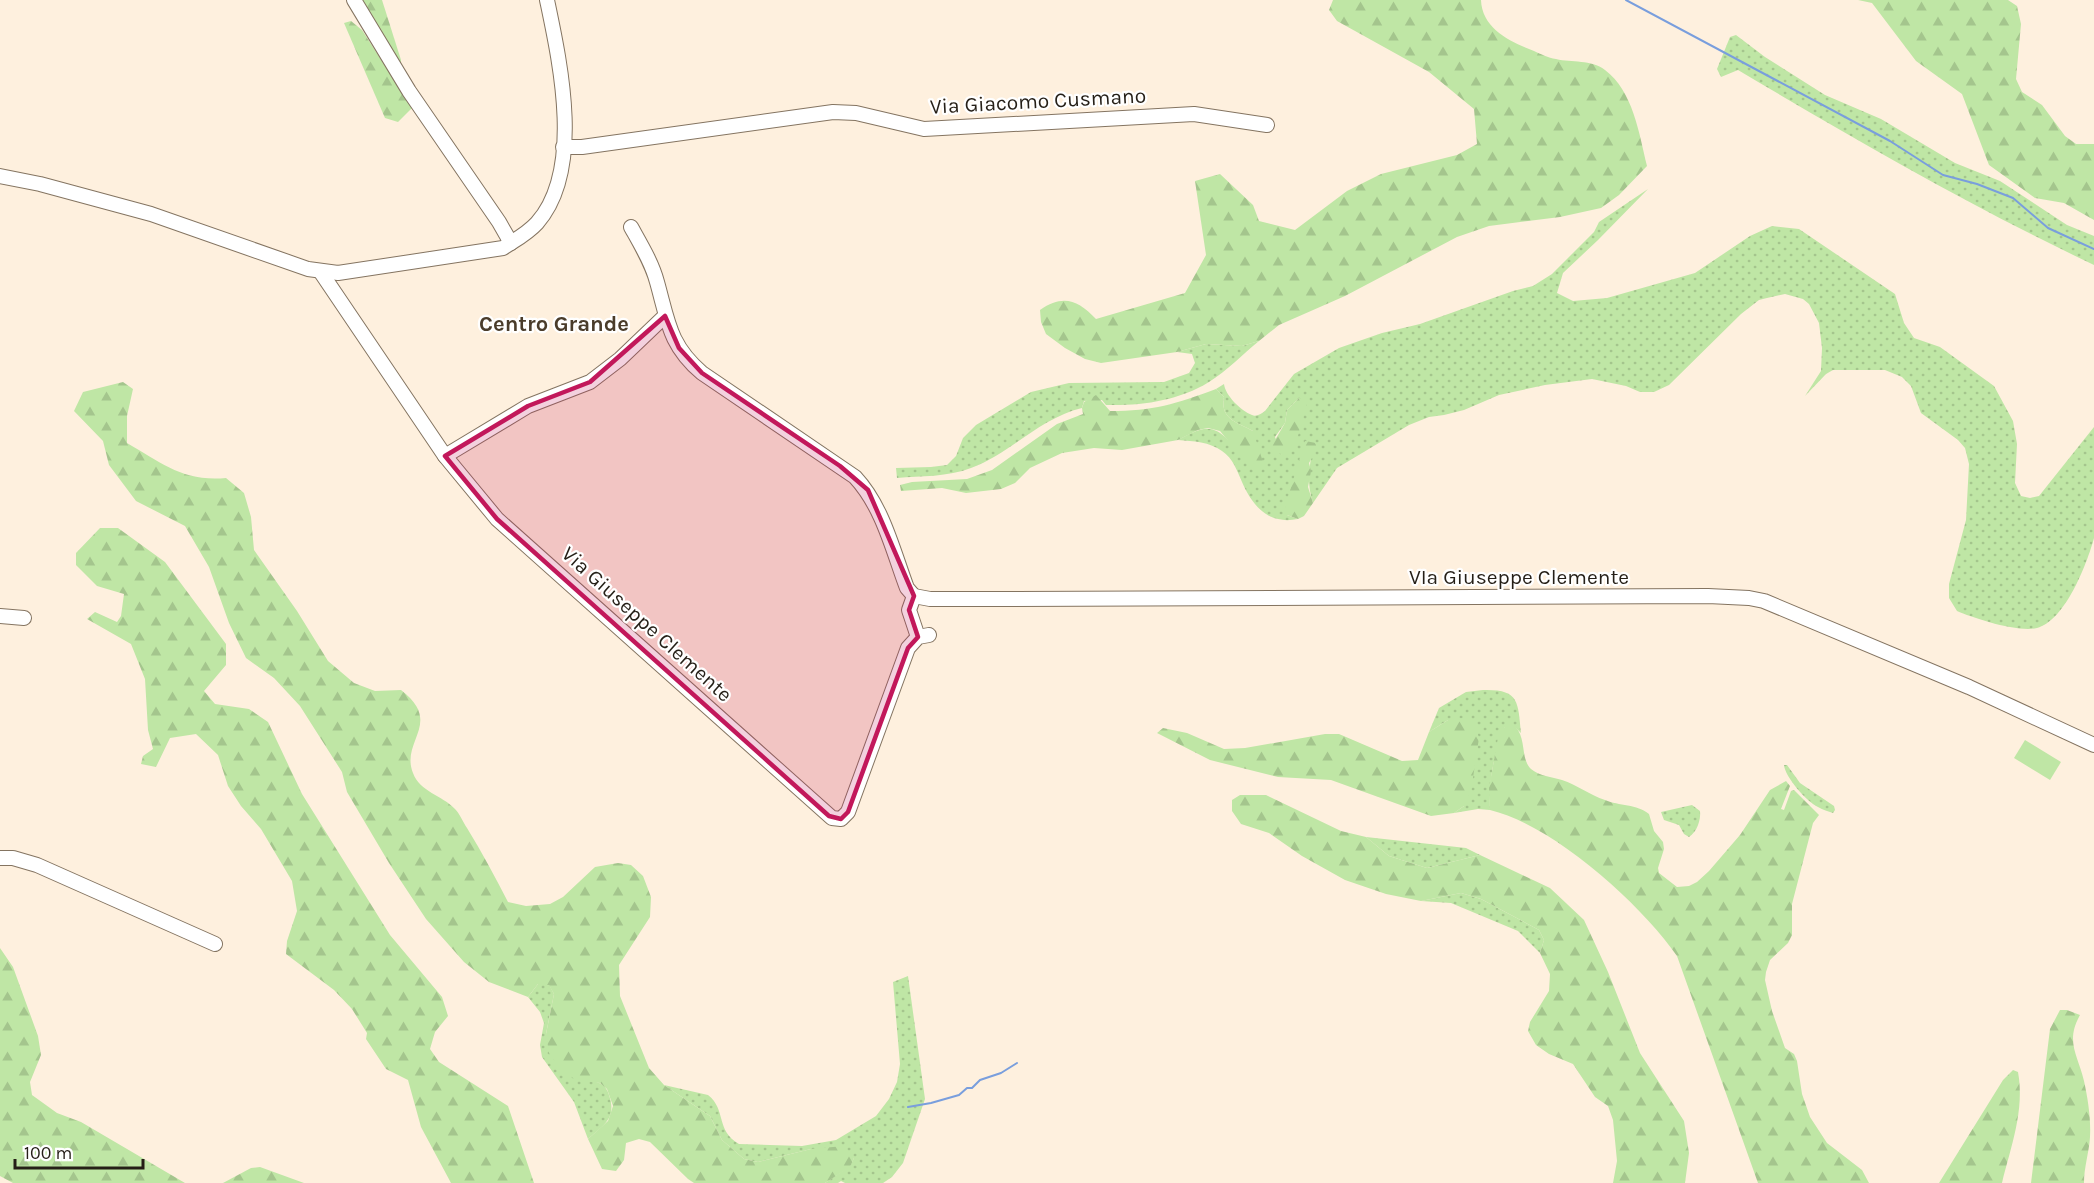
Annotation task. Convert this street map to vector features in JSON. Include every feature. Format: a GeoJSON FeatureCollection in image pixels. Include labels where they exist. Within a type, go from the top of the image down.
{"type":"FeatureCollection","features":[{"type":"Feature","properties":{"kind":"street"},"geometry":{"type":"LineString","coordinates":[[354,0],[409,91],[511,243]]}},
{"type":"Feature","properties":{"kind":"street"},"geometry":{"type":"LineString","coordinates":[[0,176],[40,184],[151,214],[308,269],[320,271],[338,273],[493,251],[525,234],[538,222],[549,205],[561,166],[564,119],[562,76],[547,0]]}},
{"type":"Feature","properties":{"kind":"street","name":"Via Giacomo Cusmano"},"geometry":{"type":"LineString","coordinates":[[563,147],[582,147],[833,112],[856,113],[924,129],[1194,114],[1267,125]]}},
{"type":"Feature","properties":{"kind":"street"},"geometry":{"type":"LineString","coordinates":[[631,227],[657,281],[665,316],[679,348],[695,368],[840,466],[868,490],[907,588],[914,596]]}},
{"type":"Feature","properties":{"kind":"street","name":"Via Giuseppe Clemente"},"geometry":{"type":"LineString","coordinates":[[320,271],[446,456],[497,519],[835,819],[844,818],[848,812],[908,648],[923,636],[909,610],[914,596]]}},
{"type":"Feature","properties":{"kind":"street"},"geometry":{"type":"LineString","coordinates":[[446,456],[528,406],[581,386],[598,376],[620,359],[665,316]]}},
{"type":"Feature","properties":{"kind":"street","name":"VIa Giuseppe Clemente"},"geometry":{"type":"LineString","coordinates":[[914,596],[930,599],[1708,596],[1749,598],[1764,601],[1970,687],[2094,745]]}},
{"type":"Feature","properties":{"kind":"street"},"geometry":{"type":"LineString","coordinates":[[0,616],[24,618]]}},
{"type":"Feature","properties":{"kind":"street"},"geometry":{"type":"LineString","coordinates":[[0,858],[13,858],[37,865],[215,944]]}},
{"type":"Feature","properties":{"kind":"highlighted area"},"geometry":{"type":"Polygon","coordinates":[[[665,316],[679,348],[702,373],[840,466],[868,490],[914,596],[909,610],[918,637],[908,648],[848,812],[841,819],[829,816],[497,519],[445,456],[528,406],[590,382],[665,316]]]}},
{"type":"Feature","properties":{"kind":"green space"},"geometry":{"type":"Polygon","coordinates":[[[357,0],[382,0],[401,66],[357,0]]]}},
{"type":"Feature","properties":{"kind":"green space"},"geometry":{"type":"Polygon","coordinates":[[[1333,0],[1481,0],[1486,19],[1507,39],[1550,58],[1594,64],[1615,79],[1634,113],[1647,166],[1619,195],[1601,208],[1560,217],[1489,226],[1457,237],[1345,296],[1279,325],[1259,341],[1242,346],[1206,344],[1177,352],[1101,363],[1085,359],[1046,334],[1041,322],[1040,310],[1056,302],[1070,301],[1083,307],[1096,319],[1185,293],[1206,255],[1195,181],[1220,174],[1253,205],[1259,221],[1295,230],[1347,191],[1381,174],[1457,155],[1477,144],[1474,109],[1429,72],[1337,21],[1329,10],[1333,0]]]}},
{"type":"Feature","properties":{"kind":"green space"},"geometry":{"type":"Polygon","coordinates":[[[1858,0],[2008,0],[2017,6],[2021,24],[2016,79],[2022,92],[2042,105],[2065,136],[2076,144],[2094,144],[2094,220],[2064,203],[2035,198],[1989,165],[1962,94],[1916,61],[1872,3],[1858,0]]]}},
{"type":"Feature","properties":{"kind":"green space"},"geometry":{"type":"Polygon","coordinates":[[[351,21],[362,30],[412,108],[398,122],[385,118],[344,23],[351,21]]]}},
{"type":"Feature","properties":{"kind":"green space"},"geometry":{"type":"Polygon","coordinates":[[[1736,35],[1765,57],[1825,95],[1881,119],[1955,163],[2000,181],[2067,225],[2094,236],[2094,265],[1914,172],[1738,70],[1721,77],[1717,69],[1730,37],[1736,35]]]}},
{"type":"Feature","properties":{"kind":"green space"},"geometry":{"type":"Polygon","coordinates":[[[1648,189],[1563,273],[1557,293],[1573,301],[1607,298],[1695,273],[1750,236],[1772,226],[1799,229],[1895,294],[1904,323],[1914,338],[1940,347],[1994,386],[2013,421],[2017,444],[2015,483],[2021,496],[2030,498],[2039,496],[2094,427],[2094,538],[2080,576],[2057,615],[2037,628],[2029,629],[1996,624],[1957,611],[1949,598],[1949,584],[1966,520],[1969,464],[1965,448],[1958,440],[1921,413],[1911,386],[1902,377],[1885,370],[1833,370],[1826,374],[1805,396],[1821,371],[1822,348],[1819,323],[1809,304],[1803,299],[1785,294],[1759,300],[1741,314],[1669,385],[1654,392],[1640,392],[1626,386],[1592,379],[1545,385],[1499,395],[1464,410],[1429,417],[1409,425],[1337,468],[1313,503],[1309,473],[1315,443],[1287,515],[1298,519],[1279,519],[1263,512],[1246,491],[1232,461],[1222,451],[1207,444],[1178,440],[1204,429],[1222,434],[1228,440],[1253,431],[1227,415],[1223,404],[1224,397],[1216,389],[1224,384],[1230,398],[1248,413],[1258,415],[1265,411],[1294,374],[1339,348],[1533,286],[1552,274],[1594,232],[1599,222],[1648,189]],[[1299,398],[1287,410],[1285,423],[1275,437],[1282,455],[1299,398]]]}},
{"type":"Feature","properties":{"kind":"green space"},"geometry":{"type":"Polygon","coordinates":[[[1259,341],[1216,378],[1185,394],[1159,401],[1132,404],[1106,405],[1102,400],[1084,401],[1082,408],[1053,419],[986,462],[944,475],[897,478],[896,468],[947,465],[956,456],[963,438],[976,425],[1031,392],[1069,383],[1164,382],[1189,373],[1195,363],[1192,354],[1177,352],[1206,344],[1242,346],[1259,341]]]}},
{"type":"Feature","properties":{"kind":"green space"},"geometry":{"type":"Polygon","coordinates":[[[123,382],[133,389],[127,416],[127,443],[162,464],[185,474],[197,477],[226,478],[244,493],[251,517],[254,550],[297,611],[328,661],[354,683],[375,691],[401,690],[413,702],[419,712],[420,722],[412,751],[413,773],[421,785],[457,811],[508,902],[526,906],[550,904],[563,897],[595,867],[618,863],[631,865],[643,876],[651,897],[650,917],[619,965],[620,996],[649,1068],[664,1085],[710,1116],[722,1140],[744,1159],[758,1162],[811,1149],[844,1146],[854,1158],[850,1167],[825,1183],[694,1183],[650,1142],[639,1139],[626,1143],[624,1160],[616,1171],[602,1169],[588,1139],[608,1121],[613,1106],[607,1089],[600,1083],[576,1080],[560,1069],[549,1053],[546,1034],[554,994],[549,985],[538,984],[528,997],[489,982],[464,962],[426,919],[389,863],[347,792],[342,772],[300,706],[274,678],[246,658],[229,623],[209,567],[185,526],[136,501],[109,465],[103,441],[74,411],[83,392],[123,382]]]}},
{"type":"Feature","properties":{"kind":"green space"},"geometry":{"type":"Polygon","coordinates":[[[1216,389],[1224,397],[1224,410],[1227,415],[1253,431],[1263,462],[1262,470],[1257,472],[1249,466],[1220,431],[1208,428],[1198,430],[1178,440],[1122,450],[1094,448],[1062,453],[1030,468],[1015,483],[1001,489],[966,493],[942,488],[901,491],[900,485],[912,482],[967,479],[992,470],[1057,424],[1083,414],[1084,402],[1096,395],[1110,411],[1125,411],[1164,406],[1216,389]]]}},
{"type":"Feature","properties":{"kind":"green space"},"geometry":{"type":"Polygon","coordinates":[[[1299,398],[1308,400],[1296,443],[1289,455],[1282,455],[1271,447],[1285,423],[1287,410],[1299,398]]]}},
{"type":"Feature","properties":{"kind":"green space"},"geometry":{"type":"Polygon","coordinates":[[[1305,441],[1316,443],[1317,449],[1309,463],[1311,471],[1308,487],[1313,503],[1304,516],[1298,519],[1287,515],[1285,507],[1305,441]]]}},
{"type":"Feature","properties":{"kind":"green space"},"geometry":{"type":"Polygon","coordinates":[[[100,528],[118,528],[165,562],[226,644],[226,665],[204,691],[215,704],[249,709],[268,722],[302,794],[390,935],[442,997],[448,1016],[435,1032],[430,1049],[439,1062],[508,1106],[534,1183],[451,1183],[421,1127],[408,1080],[386,1069],[366,1039],[367,1033],[352,1009],[334,990],[286,954],[287,941],[297,911],[292,881],[261,829],[241,806],[228,786],[218,755],[196,734],[170,738],[156,767],[141,764],[143,756],[153,749],[148,730],[145,679],[131,644],[87,619],[95,612],[117,622],[121,616],[124,594],[97,586],[76,565],[76,553],[100,528]]]}},
{"type":"Feature","properties":{"kind":"green space"},"geometry":{"type":"Polygon","coordinates":[[[1483,690],[1504,692],[1514,699],[1519,713],[1521,733],[1515,727],[1505,727],[1493,768],[1490,810],[1478,809],[1454,813],[1464,806],[1448,720],[1429,732],[1439,708],[1466,692],[1483,690]]]}},
{"type":"Feature","properties":{"kind":"green space"},"geometry":{"type":"Polygon","coordinates":[[[1464,718],[1474,721],[1479,738],[1471,791],[1464,806],[1454,813],[1431,816],[1331,780],[1278,777],[1210,760],[1157,733],[1163,728],[1187,733],[1224,749],[1245,748],[1325,734],[1339,734],[1402,761],[1418,760],[1429,732],[1448,720],[1464,718]]]}},
{"type":"Feature","properties":{"kind":"green space"},"geometry":{"type":"Polygon","coordinates":[[[1515,726],[1521,737],[1528,765],[1534,771],[1568,782],[1610,802],[1639,808],[1649,814],[1654,831],[1663,842],[1664,849],[1658,868],[1659,873],[1677,887],[1689,886],[1697,882],[1709,871],[1740,835],[1770,790],[1786,781],[1790,786],[1781,809],[1784,810],[1791,791],[1794,790],[1819,815],[1813,823],[1792,904],[1792,935],[1788,943],[1770,960],[1765,980],[1772,1011],[1785,1048],[1794,1054],[1797,1061],[1802,1094],[1810,1117],[1827,1143],[1862,1170],[1869,1183],[1758,1183],[1677,956],[1641,913],[1594,869],[1541,832],[1515,818],[1490,810],[1489,788],[1499,732],[1505,727],[1515,726]]]}},
{"type":"Feature","properties":{"kind":"green space"},"geometry":{"type":"Polygon","coordinates":[[[2025,740],[2061,762],[2050,780],[2014,758],[2025,740]]]}},
{"type":"Feature","properties":{"kind":"green space"},"geometry":{"type":"Polygon","coordinates":[[[1784,765],[1787,765],[1800,783],[1834,806],[1833,813],[1813,804],[1803,795],[1788,776],[1784,765]]]}},
{"type":"Feature","properties":{"kind":"green space"},"geometry":{"type":"Polygon","coordinates":[[[1240,795],[1266,795],[1341,831],[1366,837],[1389,856],[1427,868],[1480,855],[1550,888],[1584,920],[1608,972],[1640,1053],[1684,1121],[1689,1153],[1685,1183],[1613,1183],[1617,1161],[1613,1120],[1608,1106],[1595,1097],[1573,1064],[1549,1054],[1536,1045],[1528,1031],[1530,1022],[1549,991],[1550,974],[1540,953],[1544,940],[1539,930],[1481,899],[1461,893],[1421,901],[1386,894],[1345,880],[1302,856],[1269,833],[1241,824],[1232,811],[1232,800],[1240,795]]]}},
{"type":"Feature","properties":{"kind":"green space"},"geometry":{"type":"Polygon","coordinates":[[[1692,805],[1700,811],[1700,818],[1696,829],[1689,837],[1684,834],[1679,825],[1664,820],[1661,812],[1692,805]]]}},
{"type":"Feature","properties":{"kind":"green space"},"geometry":{"type":"Polygon","coordinates":[[[1366,837],[1466,848],[1480,855],[1427,868],[1389,856],[1366,837]]]}},
{"type":"Feature","properties":{"kind":"green space"},"geometry":{"type":"Polygon","coordinates":[[[1461,893],[1481,899],[1539,930],[1544,940],[1540,953],[1518,931],[1451,903],[1421,901],[1461,893]]]}},
{"type":"Feature","properties":{"kind":"green space"},"geometry":{"type":"Polygon","coordinates":[[[0,948],[13,967],[38,1036],[41,1055],[30,1082],[32,1095],[57,1113],[81,1122],[185,1183],[13,1183],[0,1176],[0,948]]]}},
{"type":"Feature","properties":{"kind":"green space"},"geometry":{"type":"Polygon","coordinates":[[[908,976],[925,1099],[903,1163],[892,1177],[883,1183],[845,1183],[841,1181],[825,1183],[850,1166],[854,1158],[811,1149],[758,1162],[744,1159],[722,1140],[710,1116],[664,1085],[708,1095],[717,1107],[727,1133],[739,1144],[802,1146],[836,1140],[876,1116],[889,1099],[897,1082],[900,1064],[893,982],[908,976]]]}},
{"type":"Feature","properties":{"kind":"green space"},"geometry":{"type":"Polygon","coordinates":[[[538,984],[549,984],[554,994],[546,1034],[591,1081],[604,1086],[609,1095],[611,1110],[608,1120],[588,1139],[574,1102],[542,1057],[540,1045],[544,1023],[540,1012],[528,997],[538,984]]]}},
{"type":"Feature","properties":{"kind":"green space"},"geometry":{"type":"Polygon","coordinates":[[[2060,1010],[2080,1015],[2073,1033],[2073,1041],[2084,1081],[2090,1116],[2090,1137],[2084,1183],[2031,1183],[2050,1029],[2060,1010]]]}},
{"type":"Feature","properties":{"kind":"green space"},"geometry":{"type":"Polygon","coordinates":[[[2013,1070],[2018,1072],[2020,1100],[2013,1142],[2002,1183],[1939,1183],[2003,1080],[2013,1070]]]}},
{"type":"Feature","properties":{"kind":"green space"},"geometry":{"type":"Polygon","coordinates":[[[260,1167],[304,1183],[223,1183],[251,1168],[260,1167]]]}},
{"type":"Feature","properties":{"kind":"waterway"},"geometry":{"type":"LineString","coordinates":[[1626,0],[1890,141],[1943,175],[1977,184],[2013,198],[2048,228],[2094,249]]}},
{"type":"Feature","properties":{"kind":"waterway"},"geometry":{"type":"LineString","coordinates":[[908,1107],[959,1095],[967,1088],[972,1088],[980,1080],[1001,1073],[1017,1063]]}},
{"type":"Feature","properties":{"kind":"district","name":"Centro Grande"},"geometry":{"type":"Point","coordinates":[554,324]}}]}
